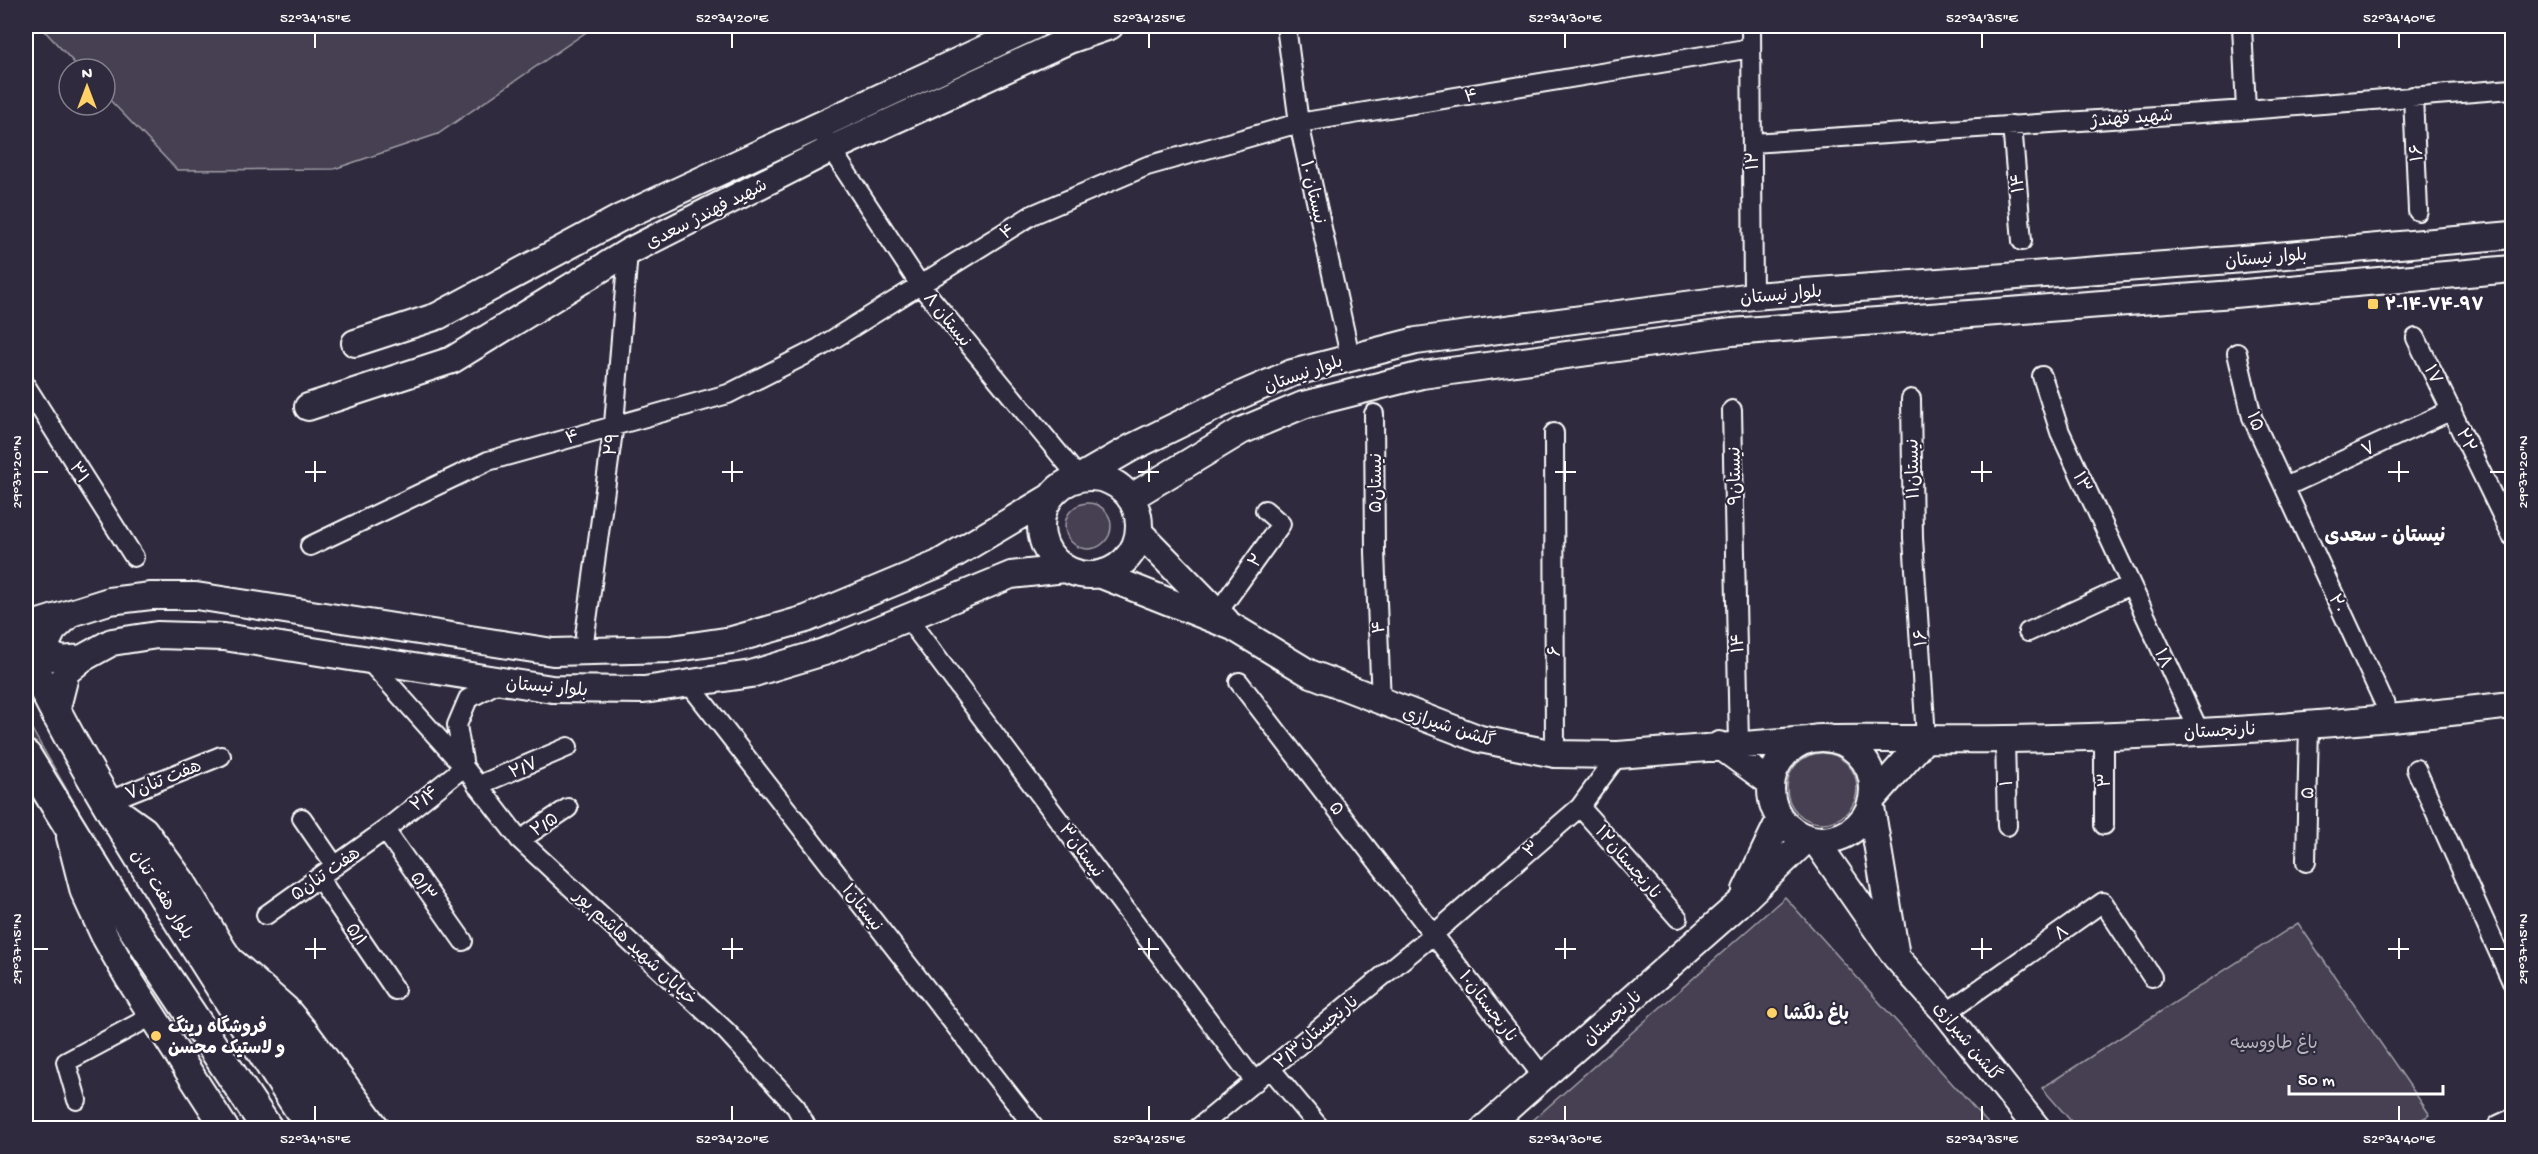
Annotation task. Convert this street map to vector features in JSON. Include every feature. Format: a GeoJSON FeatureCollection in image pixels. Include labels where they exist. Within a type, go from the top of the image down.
{"type":"FeatureCollection","features":[{"type":"Feature","properties":{"kind":"main road","name":"شهید فهندژ سعدی"},"geometry":{"type":"LineString","coordinates":[[355,343],[438,316],[622,217],[818,124],[1034,26]]}},
{"type":"Feature","properties":{"kind":"main road","name":"شهید فهندژ سعدی"},"geometry":{"type":"LineString","coordinates":[[308,407],[452,360],[628,252],[831,149],[1068,40],[1110,26]]}},
{"type":"Feature","properties":{"kind":"main road","name":"بلوار نیستان"},"geometry":{"type":"LineString","coordinates":[[1079,478],[1131,448],[1227,401],[1292,373],[1350,356],[1438,338],[1753,296],[2231,260],[2512,235]]}},
{"type":"Feature","properties":{"kind":"main road","name":"بلوار نیستان"},"geometry":{"type":"LineString","coordinates":[[1130,498],[1241,431],[1303,405],[1422,375],[1732,332],[2234,294],[2512,269]]}},
{"type":"Feature","properties":{"kind":"main road"},"geometry":{"type":"LineString","coordinates":[[1079,478],[1107,480],[1120,487],[1130,498],[1136,508],[1139,532],[1126,560],[1114,569],[1088,576],[1065,569],[1052,559],[1044,545],[1040,529],[1042,513],[1049,498],[1067,482],[1079,478]]}},
{"type":"Feature","properties":{"kind":"main road","name":"بلوار نیستان"},"geometry":{"type":"LineString","coordinates":[[26,627],[110,601],[152,596],[196,596],[553,652],[671,649],[732,640],[806,619],[938,564],[1049,498]]}},
{"type":"Feature","properties":{"kind":"main road","name":"گلشن شیرازی"},"geometry":{"type":"LineString","coordinates":[[1139,532],[1225,620]]}},
{"type":"Feature","properties":{"kind":"main road","name":"بلوار نیستان"},"geometry":{"type":"LineString","coordinates":[[56,715],[66,672],[83,658],[112,642],[157,634],[224,637],[499,682],[552,689],[608,691],[690,685],[751,674],[824,652],[1011,575],[1065,569]]}},
{"type":"Feature","properties":{"kind":"main road","name":"گلشن شیرازی"},"geometry":{"type":"LineString","coordinates":[[1099,574],[1225,620],[1309,673],[1381,703],[1480,739],[1555,754],[1618,755],[1818,739]]}},
{"type":"Feature","properties":{"kind":"main road"},"geometry":{"type":"LineString","coordinates":[[70,614],[53,630],[46,645],[51,656],[61,660],[83,658]]}},
{"type":"Feature","properties":{"kind":"main road","name":"بلوار هفت تنان"},"geometry":{"type":"LineString","coordinates":[[26,652],[56,715],[106,802],[248,1032],[312,1128]]}},
{"type":"Feature","properties":{"kind":"main road","name":"نارنجستان"},"geometry":{"type":"LineString","coordinates":[[1818,739],[2005,739],[2199,731],[2392,720],[2512,705]]}},
{"type":"Feature","properties":{"kind":"main road"},"geometry":{"type":"LineString","coordinates":[[1896,957],[1872,803],[1873,782],[1863,759],[1845,743],[1818,739],[1795,746],[1783,756],[1771,783],[1773,803],[1780,819],[1792,831],[1811,839],[1832,840],[1849,834],[1862,822],[1872,803],[1926,738]]}},
{"type":"Feature","properties":{"kind":"main road"},"geometry":{"type":"LineString","coordinates":[[1729,745],[1771,783]]}},
{"type":"Feature","properties":{"kind":"main road"},"geometry":{"type":"LineString","coordinates":[[26,756],[67,825],[267,1128]]}},
{"type":"Feature","properties":{"kind":"main road"},"geometry":{"type":"LineString","coordinates":[[106,802],[144,830],[183,884],[233,965],[343,1128]]}},
{"type":"Feature","properties":{"kind":"main road"},"geometry":{"type":"LineString","coordinates":[[1739,904],[1780,819]]}},
{"type":"Feature","properties":{"kind":"main road"},"geometry":{"type":"LineString","coordinates":[[67,825],[84,892],[124,970],[225,1128]]}},
{"type":"Feature","properties":{"kind":"main road","name":"نارنجستان"},"geometry":{"type":"LineString","coordinates":[[1485,1128],[1811,839]]}},
{"type":"Feature","properties":{"kind":"main road","name":"گلشن شیرازی"},"geometry":{"type":"LineString","coordinates":[[1811,839],[1896,957],[1946,1012],[2037,1128]]}},
{"type":"Feature","properties":{"kind":"main road"},"geometry":{"type":"LineString","coordinates":[[233,965],[284,1010],[298,1026],[374,1128]]}},
{"type":"Feature","properties":{"kind":"main road"},"geometry":{"type":"LineString","coordinates":[[2501,1128],[2512,1123]]}},
{"type":"Feature","properties":{"kind":"street","name":"نیستان ۱۰"},"geometry":{"type":"LineString","coordinates":[[1286,26],[1299,123],[1350,356]]}},
{"type":"Feature","properties":{"kind":"street","name":"۱۲"},"geometry":{"type":"LineString","coordinates":[[1751,26],[1753,296]]}},
{"type":"Feature","properties":{"kind":"street"},"geometry":{"type":"LineString","coordinates":[[2242,26],[2246,110]]}},
{"type":"Feature","properties":{"kind":"street","name":"۴"},"geometry":{"type":"LineString","coordinates":[[310,546],[488,461],[728,394],[819,348],[1032,215],[1147,166],[1299,123],[1751,48]]}},
{"type":"Feature","properties":{"kind":"street","name":"شهید فهندژ"},"geometry":{"type":"LineString","coordinates":[[1752,143],[2246,110],[2512,89]]}},
{"type":"Feature","properties":{"kind":"street","name":"۱۶"},"geometry":{"type":"LineString","coordinates":[[2413,96],[2418,211]]}},
{"type":"Feature","properties":{"kind":"street","name":"نیستان ۸"},"geometry":{"type":"LineString","coordinates":[[818,124],[831,149],[920,285],[1079,478]]}},
{"type":"Feature","properties":{"kind":"street","name":"۱۴"},"geometry":{"type":"LineString","coordinates":[[2012,125],[2022,241]]}},
{"type":"Feature","properties":{"kind":"street","name":"۲۹"},"geometry":{"type":"LineString","coordinates":[[585,634],[614,424],[628,252]]}},
{"type":"Feature","properties":{"kind":"street","name":"۱۷"},"geometry":{"type":"LineString","coordinates":[[2416,338],[2452,410]]}},
{"type":"Feature","properties":{"kind":"street","name":"۱۵"},"geometry":{"type":"LineString","coordinates":[[2237,353],[2252,417],[2285,487]]}},
{"type":"Feature","properties":{"kind":"street","name":"۱۳"},"geometry":{"type":"LineString","coordinates":[[2042,376],[2060,432],[2130,585]]}},
{"type":"Feature","properties":{"kind":"street","name":"۳۱"},"geometry":{"type":"LineString","coordinates":[[26,386],[134,557]]}},
{"type":"Feature","properties":{"kind":"street","name":"۱۱نیستان"},"geometry":{"type":"LineString","coordinates":[[1911,399],[1913,538]]}},
{"type":"Feature","properties":{"kind":"street","name":"۹نیستان"},"geometry":{"type":"LineString","coordinates":[[1732,410],[1735,543]]}},
{"type":"Feature","properties":{"kind":"street","name":"۷"},"geometry":{"type":"LineString","coordinates":[[2285,487],[2452,410]]}},
{"type":"Feature","properties":{"kind":"street","name":"۲۲"},"geometry":{"type":"LineString","coordinates":[[2452,410],[2512,536]]}},
{"type":"Feature","properties":{"kind":"street","name":"۵نیستان"},"geometry":{"type":"LineString","coordinates":[[1374,414],[1375,552]]}},
{"type":"Feature","properties":{"kind":"street","name":"۶"},"geometry":{"type":"LineString","coordinates":[[1554,433],[1555,754]]}},
{"type":"Feature","properties":{"kind":"street","name":"۲۰"},"geometry":{"type":"LineString","coordinates":[[2285,487],[2392,720]]}},
{"type":"Feature","properties":{"kind":"street","name":"۲"},"geometry":{"type":"LineString","coordinates":[[1225,620],[1281,524],[1265,510]]}},
{"type":"Feature","properties":{"kind":"street","name":"۱۶"},"geometry":{"type":"LineString","coordinates":[[1913,538],[1926,738]]}},
{"type":"Feature","properties":{"kind":"street","name":"۱۴"},"geometry":{"type":"LineString","coordinates":[[1729,745],[1735,543]]}},
{"type":"Feature","properties":{"kind":"street","name":"۴"},"geometry":{"type":"LineString","coordinates":[[1375,552],[1381,703]]}},
{"type":"Feature","properties":{"kind":"street"},"geometry":{"type":"LineString","coordinates":[[2028,633],[2130,585]]}},
{"type":"Feature","properties":{"kind":"street","name":"۱۸"},"geometry":{"type":"LineString","coordinates":[[2130,585],[2199,731]]}},
{"type":"Feature","properties":{"kind":"street","name":"۳نیستان"},"geometry":{"type":"LineString","coordinates":[[908,619],[1255,1082]]}},
{"type":"Feature","properties":{"kind":"street","name":"خیابان شهید هاشم پور"},"geometry":{"type":"LineString","coordinates":[[370,662],[464,767],[520,840],[726,1031],[796,1107],[807,1128]]}},
{"type":"Feature","properties":{"kind":"street","name":"خیابان شهید هاشم پور"},"geometry":{"type":"LineString","coordinates":[[464,767],[458,725],[464,708],[468,699],[499,682]]}},
{"type":"Feature","properties":{"kind":"street","name":"۵"},"geometry":{"type":"LineString","coordinates":[[1239,682],[1435,933]]}},
{"type":"Feature","properties":{"kind":"street","name":"۱نیستان"},"geometry":{"type":"LineString","coordinates":[[690,685],[1035,1128]]}},
{"type":"Feature","properties":{"kind":"street","name":"۵"},"geometry":{"type":"LineString","coordinates":[[2306,862],[2309,724]]}},
{"type":"Feature","properties":{"kind":"street","name":"۳"},"geometry":{"type":"LineString","coordinates":[[2104,735],[2104,825]]}},
{"type":"Feature","properties":{"kind":"street","name":"۱"},"geometry":{"type":"LineString","coordinates":[[2005,739],[2007,826]]}},
{"type":"Feature","properties":{"kind":"street","name":"۲/۷"},"geometry":{"type":"LineString","coordinates":[[477,786],[568,747]]}},
{"type":"Feature","properties":{"kind":"street","name":"۳"},"geometry":{"type":"LineString","coordinates":[[1435,933],[1580,807],[1618,755]]}},
{"type":"Feature","properties":{"kind":"street","name":"هفت تنان۷"},"geometry":{"type":"LineString","coordinates":[[106,802],[221,756]]}},
{"type":"Feature","properties":{"kind":"street","name":"۲/۴"},"geometry":{"type":"LineString","coordinates":[[385,830],[464,767]]}},
{"type":"Feature","properties":{"kind":"street"},"geometry":{"type":"LineString","coordinates":[[2416,769],[2512,982]]}},
{"type":"Feature","properties":{"kind":"street","name":"۱۲نارنجستان"},"geometry":{"type":"LineString","coordinates":[[1580,807],[1678,918]]}},
{"type":"Feature","properties":{"kind":"street","name":"۲/۵"},"geometry":{"type":"LineString","coordinates":[[520,840],[568,808]]}},
{"type":"Feature","properties":{"kind":"street"},"geometry":{"type":"LineString","coordinates":[[302,818],[335,866]]}},
{"type":"Feature","properties":{"kind":"street","name":"هفت تنان۵"},"geometry":{"type":"LineString","coordinates":[[266,915],[385,830]]}},
{"type":"Feature","properties":{"kind":"street","name":"۵/۳"},"geometry":{"type":"LineString","coordinates":[[385,830],[463,941]]}},
{"type":"Feature","properties":{"kind":"street","name":"۵/۱"},"geometry":{"type":"LineString","coordinates":[[319,878],[395,990]]}},
{"type":"Feature","properties":{"kind":"street","name":"۸"},"geometry":{"type":"LineString","coordinates":[[1946,1012],[2103,902],[2152,977]]}},
{"type":"Feature","properties":{"kind":"street","name":"۲/۳نارنجستان"},"geometry":{"type":"LineString","coordinates":[[1198,1128],[1435,933]]}},
{"type":"Feature","properties":{"kind":"street","name":"۱۰نارنجستان"},"geometry":{"type":"LineString","coordinates":[[1435,933],[1544,1078]]}},
{"type":"Feature","properties":{"kind":"street"},"geometry":{"type":"LineString","coordinates":[[77,1100],[66,1062],[152,1016]]}},
{"type":"Feature","properties":{"kind":"street"},"geometry":{"type":"LineString","coordinates":[[1271,1068],[1320,1128]]}},
{"type":"Feature","properties":{"kind":"green space"},"geometry":{"type":"Polygon","coordinates":[[[40,26],[595,26],[438,134],[334,169],[177,170],[117,108],[117,57],[69,57],[40,26]]]}},
{"type":"Feature","properties":{"kind":"green space"},"geometry":{"type":"Polygon","coordinates":[[[1088,503],[1104,510],[1111,526],[1104,542],[1088,549],[1072,542],[1065,526],[1072,510],[1088,503]]]}},
{"type":"Feature","properties":{"kind":"green space"},"geometry":{"type":"Polygon","coordinates":[[[26,719],[101,849],[94,856],[26,737],[26,719]]]}},
{"type":"Feature","properties":{"kind":"green space"},"geometry":{"type":"Polygon","coordinates":[[[1822,753],[1841,759],[1851,769],[1857,788],[1851,807],[1841,817],[1822,823],[1803,817],[1793,807],[1787,788],[1793,769],[1803,759],[1822,753]]]}},
{"type":"Feature","properties":{"kind":"green space","name":"باغ دلگشا"},"geometry":{"type":"Polygon","coordinates":[[[1785,897],[1992,1128],[1524,1128],[1785,897]]]}},
{"type":"Feature","properties":{"kind":"green space","name":"باغ طاووسیه"},"geometry":{"type":"Polygon","coordinates":[[[2298,923],[2430,1115],[2405,1128],[2077,1128],[2042,1088],[2298,923]]]}},
{"type":"Feature","properties":{"kind":"place","name":"۲-۱۴-۷۴-۹۷"},"geometry":{"type":"Point","coordinates":[2373,304]}},
{"type":"Feature","properties":{"kind":"place","name":"باغ دلگشا"},"geometry":{"type":"Point","coordinates":[1772,1013]}},
{"type":"Feature","properties":{"kind":"place","name":"فروشگاه رینگ و لاستیک محسن"},"geometry":{"type":"Point","coordinates":[156,1036]}},
{"type":"Feature","properties":{"kind":"district","name":"نیستان - سعدی"},"geometry":{"type":"Point","coordinates":[2385,534]}}]}
